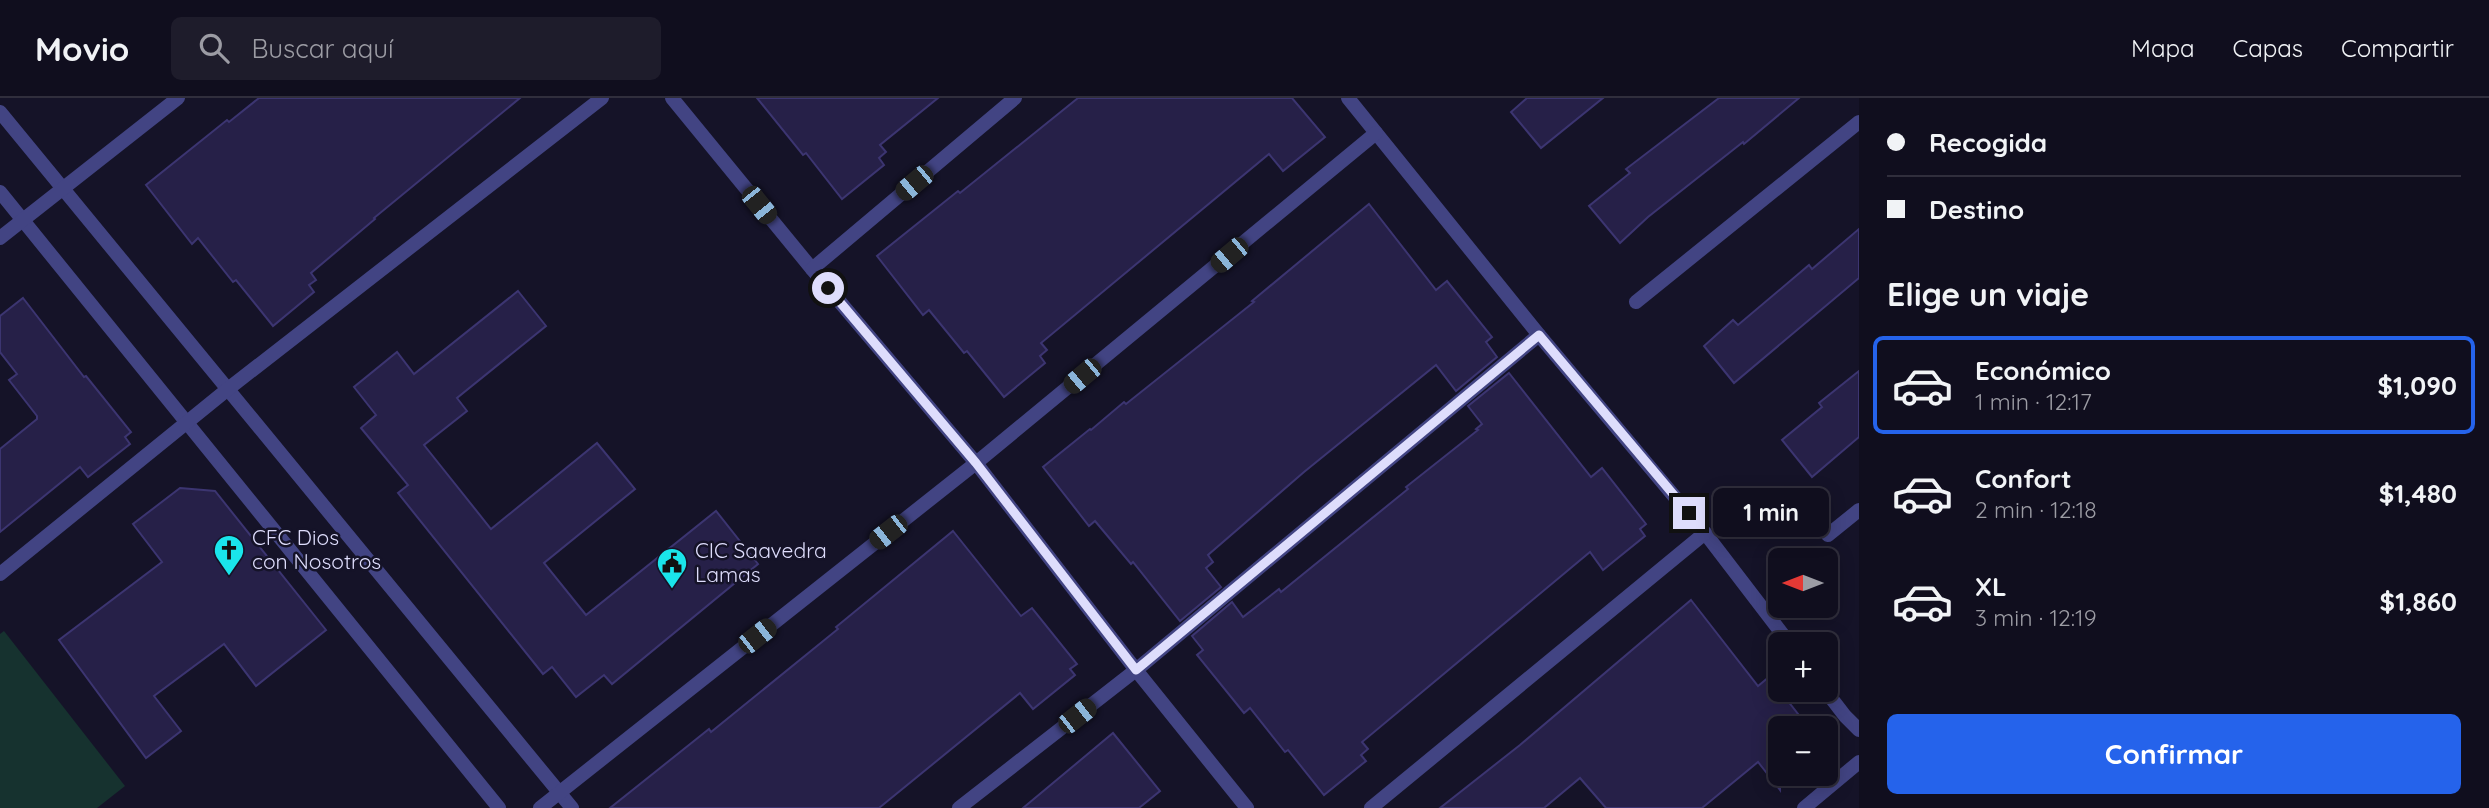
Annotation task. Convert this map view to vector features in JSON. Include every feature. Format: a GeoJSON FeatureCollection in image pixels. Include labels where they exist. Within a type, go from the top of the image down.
{"type":"FeatureCollection","features":[{"type":"Feature","properties":{"kind":"street"},"geometry":{"type":"LineString","coordinates":[[0,238],[178,98]]}},
{"type":"Feature","properties":{"kind":"street"},"geometry":{"type":"LineString","coordinates":[[0,574],[228,389],[602,98]]}},
{"type":"Feature","properties":{"kind":"street"},"geometry":{"type":"LineString","coordinates":[[672,98],[976,463],[1136,670],[1248,808]]}},
{"type":"Feature","properties":{"kind":"street"},"geometry":{"type":"LineString","coordinates":[[812,269],[1015,98]]}},
{"type":"Feature","properties":{"kind":"street"},"geometry":{"type":"LineString","coordinates":[[1348,98],[1539,335],[1705,533],[1781,632]]}},
{"type":"Feature","properties":{"kind":"street"},"geometry":{"type":"LineString","coordinates":[[0,112],[572,808]]}},
{"type":"Feature","properties":{"kind":"street"},"geometry":{"type":"LineString","coordinates":[[1636,302],[1859,122]]}},
{"type":"Feature","properties":{"kind":"street"},"geometry":{"type":"LineString","coordinates":[[540,808],[976,463],[1376,133]]}},
{"type":"Feature","properties":{"kind":"street"},"geometry":{"type":"LineString","coordinates":[[0,192],[499,808]]}},
{"type":"Feature","properties":{"kind":"street"},"geometry":{"type":"LineString","coordinates":[[959,808],[1136,670],[1539,335]]}},
{"type":"Feature","properties":{"kind":"street"},"geometry":{"type":"LineString","coordinates":[[1828,535],[1859,510]]}},
{"type":"Feature","properties":{"kind":"street"},"geometry":{"type":"LineString","coordinates":[[1371,808],[1705,533]]}},
{"type":"Feature","properties":{"kind":"street"},"geometry":{"type":"LineString","coordinates":[[1834,702],[1859,730]]}},
{"type":"Feature","properties":{"kind":"street"},"geometry":{"type":"LineString","coordinates":[[1804,808],[1859,762]]}},
{"type":"Feature","properties":{"kind":"green space"},"geometry":{"type":"Polygon","coordinates":[[[4,631],[125,786],[97,808],[0,808],[0,634],[4,631]]]}},
{"type":"Feature","properties":{"kind":"building"},"geometry":{"type":"Polygon","coordinates":[[[259,98],[520,98],[311,273],[316,280],[309,285],[314,292],[273,326],[198,238],[192,244],[146,185],[259,98]]]}},
{"type":"Feature","properties":{"kind":"building"},"geometry":{"type":"Polygon","coordinates":[[[757,98],[938,98],[880,145],[886,152],[879,158],[884,165],[842,199],[757,98]]]}},
{"type":"Feature","properties":{"kind":"building"},"geometry":{"type":"Polygon","coordinates":[[[1078,98],[1292,98],[1325,137],[1283,171],[1269,154],[1041,343],[1047,350],[1040,356],[1045,363],[1004,397],[929,310],[923,315],[877,256],[1078,98]]]}},
{"type":"Feature","properties":{"kind":"building"},"geometry":{"type":"Polygon","coordinates":[[[1527,98],[1603,98],[1541,148],[1511,112],[1527,98]]]}},
{"type":"Feature","properties":{"kind":"building"},"geometry":{"type":"Polygon","coordinates":[[[1719,98],[1799,98],[1648,217],[1620,243],[1589,206],[1630,173],[1626,169],[1719,98]]]}},
{"type":"Feature","properties":{"kind":"building"},"geometry":{"type":"Polygon","coordinates":[[[1369,204],[1436,290],[1447,281],[1492,337],[1486,342],[1497,357],[1456,391],[1436,365],[1304,472],[1208,555],[1213,562],[1206,568],[1221,587],[1180,621],[1133,562],[1131,564],[1095,521],[1089,526],[1043,467],[1254,302],[1252,301],[1369,204]]]}},
{"type":"Feature","properties":{"kind":"building"},"geometry":{"type":"Polygon","coordinates":[[[1859,229],[1859,278],[1734,383],[1704,346],[1733,320],[1738,325],[1809,265],[1812,269],[1859,229]]]}},
{"type":"Feature","properties":{"kind":"building","name":"CIC Saavedra Lamas"},"geometry":{"type":"Polygon","coordinates":[[[518,291],[546,326],[457,398],[467,411],[424,445],[491,529],[597,443],[635,489],[544,563],[586,615],[716,511],[758,564],[612,684],[604,675],[576,697],[552,667],[543,674],[398,493],[408,485],[361,428],[376,415],[354,387],[397,352],[414,374],[518,291]]]}},
{"type":"Feature","properties":{"kind":"building"},"geometry":{"type":"Polygon","coordinates":[[[23,298],[131,432],[125,437],[130,444],[88,477],[80,467],[0,532],[0,449],[37,419],[9,380],[17,374],[0,352],[0,316],[23,298]]]}},
{"type":"Feature","properties":{"kind":"building"},"geometry":{"type":"Polygon","coordinates":[[[1859,371],[1859,437],[1812,477],[1782,440],[1822,407],[1819,403],[1859,371]]]}},
{"type":"Feature","properties":{"kind":"building"},"geometry":{"type":"Polygon","coordinates":[[[1509,373],[1591,477],[1602,468],[1646,524],[1640,529],[1645,536],[1603,570],[1590,552],[1362,742],[1368,749],[1361,755],[1366,761],[1324,795],[1250,708],[1244,713],[1197,655],[1203,650],[1192,636],[1232,602],[1243,617],[1279,589],[1281,592],[1408,489],[1406,487],[1478,430],[1476,429],[1482,424],[1468,406],[1509,373]]]}},
{"type":"Feature","properties":{"kind":"building"},"geometry":{"type":"Polygon","coordinates":[[[180,488],[215,491],[326,630],[256,686],[224,644],[154,696],[181,731],[146,758],[59,640],[162,562],[133,524],[180,488]]]}},
{"type":"Feature","properties":{"kind":"building"},"geometry":{"type":"Polygon","coordinates":[[[953,531],[1021,616],[1032,608],[1077,664],[1070,669],[1075,675],[1033,709],[1020,693],[879,808],[610,808],[709,729],[711,732],[953,531]]]}},
{"type":"Feature","properties":{"kind":"building"},"geometry":{"type":"Polygon","coordinates":[[[1691,600],[1758,686],[1768,678],[1768,702],[1789,702],[1800,716],[1768,716],[1768,775],[1758,762],[1702,808],[1606,808],[1580,778],[1544,808],[1440,808],[1520,745],[1691,600]]]}},
{"type":"Feature","properties":{"kind":"building"},"geometry":{"type":"Polygon","coordinates":[[[1113,733],[1160,791],[1139,808],[1023,808],[1113,733]]]}},
{"type":"Feature","properties":{"kind":"place","name":"CFC Dios con Nosotros"},"geometry":{"type":"Point","coordinates":[229,577]}},
{"type":"Feature","properties":{"kind":"place","name":"CIC Saavedra Lamas"},"geometry":{"type":"Point","coordinates":[672,590]}},
{"type":"Feature","properties":{"kind":"route"},"geometry":{"type":"LineString","coordinates":[[828,288],[976,463],[1136,670],[1539,335],[1689,513]]}}]}
